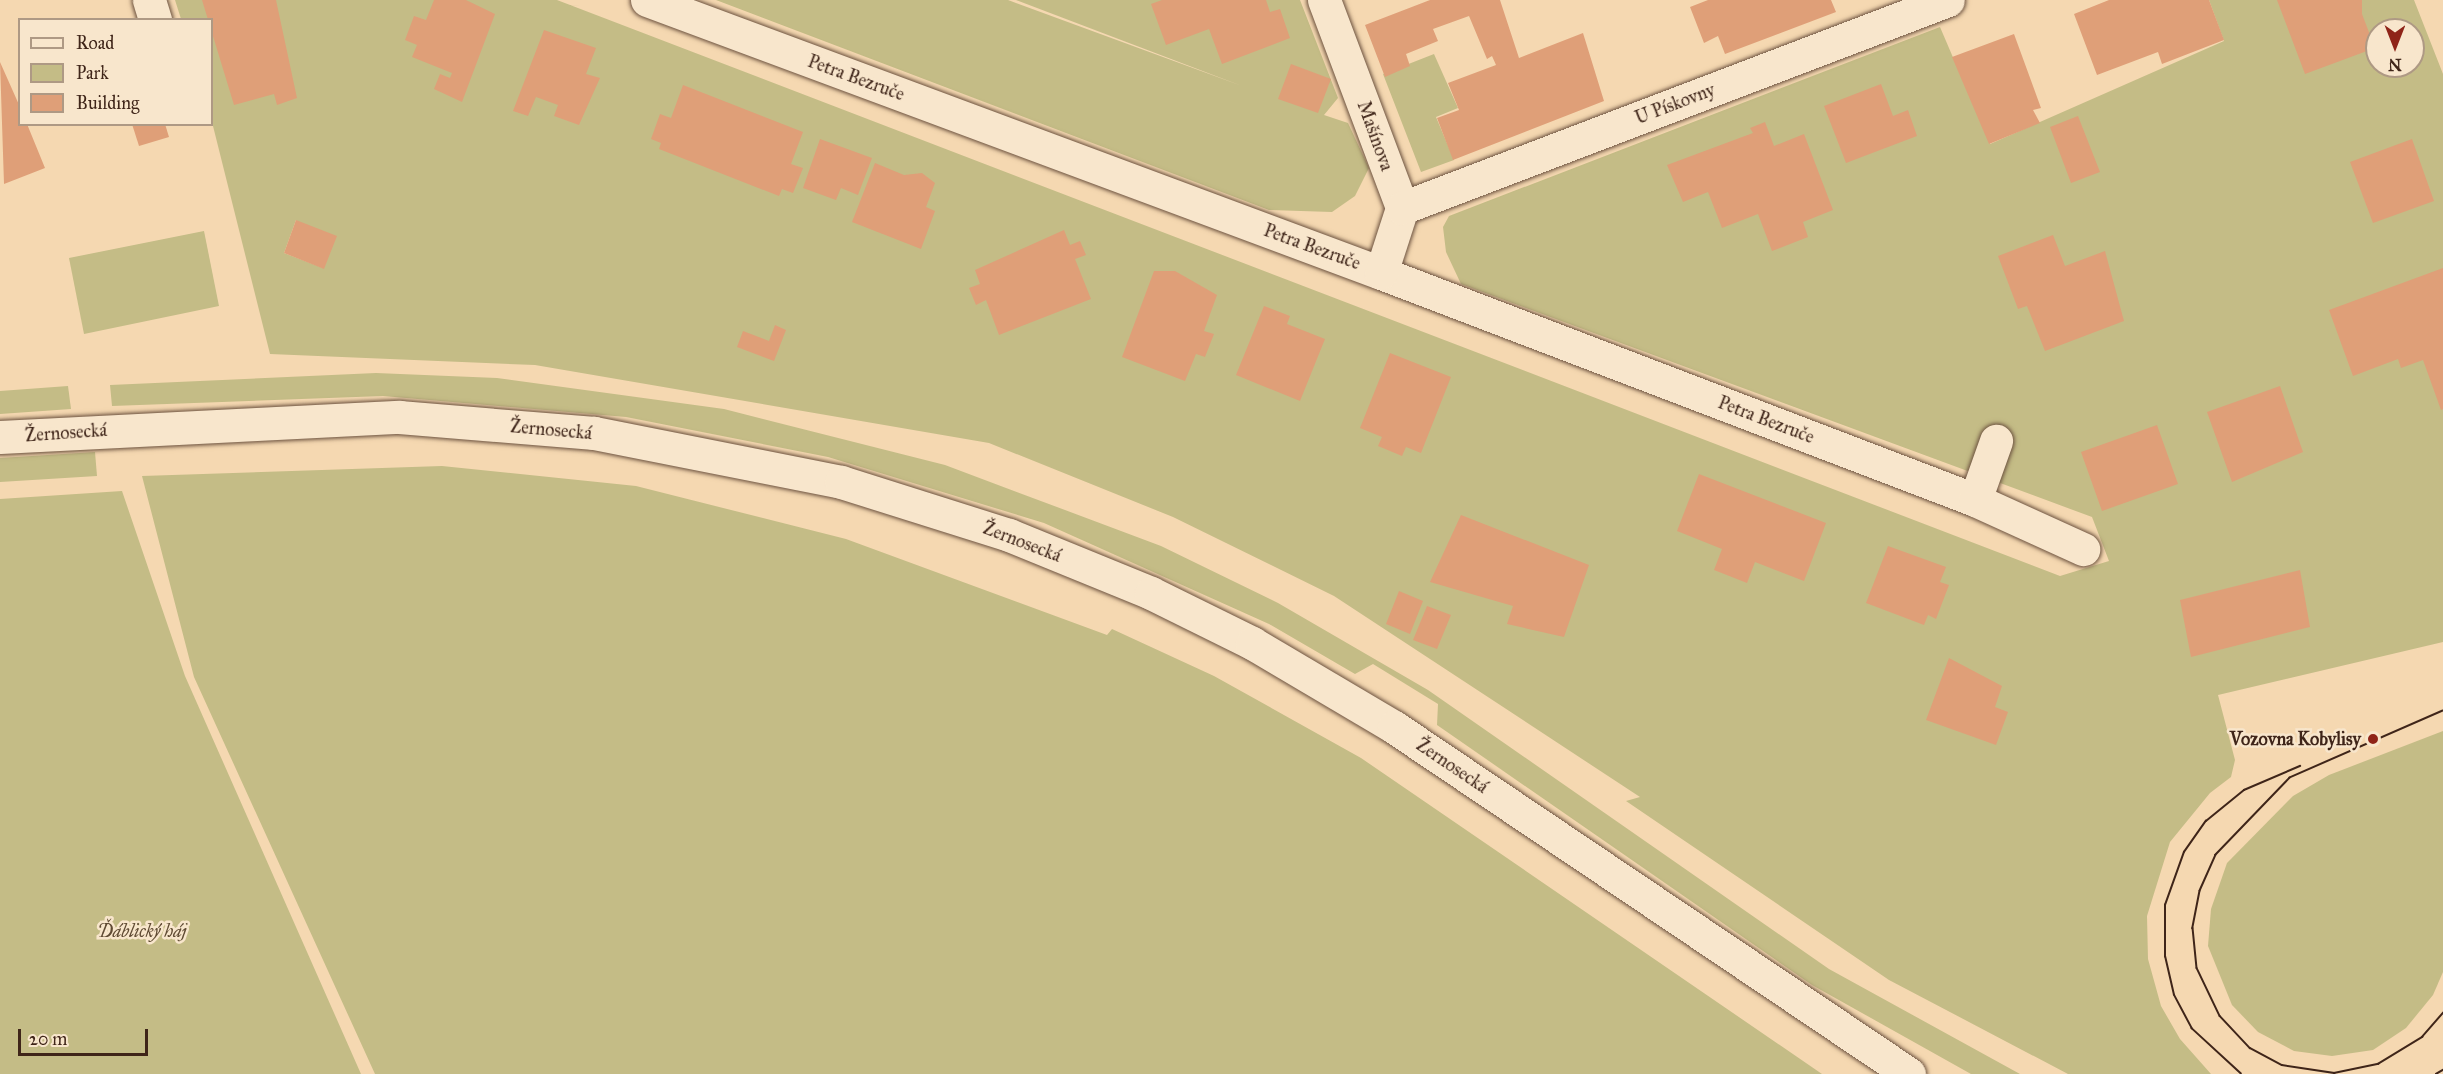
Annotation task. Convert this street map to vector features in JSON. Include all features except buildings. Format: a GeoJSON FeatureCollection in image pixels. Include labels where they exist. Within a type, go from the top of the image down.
{"type":"FeatureCollection","features":[{"type":"Feature","properties":{"kind":"street"},"geometry":{"type":"LineString","coordinates":[[150,0],[154,18]]}},
{"type":"Feature","properties":{"kind":"street","name":"Petra Bezruče"},"geometry":{"type":"LineString","coordinates":[[647,0],[1381,273],[1975,500],[2083,549]]}},
{"type":"Feature","properties":{"kind":"street","name":"Mašínova"},"geometry":{"type":"LineString","coordinates":[[1324,0],[1402,208]]}},
{"type":"Feature","properties":{"kind":"street","name":"U Pískovny"},"geometry":{"type":"LineString","coordinates":[[1402,208],[1904,8],[1948,0]]}},
{"type":"Feature","properties":{"kind":"street"},"geometry":{"type":"LineString","coordinates":[[1381,273],[1402,208]]}},
{"type":"Feature","properties":{"kind":"street","name":"Žernosecká"},"geometry":{"type":"LineString","coordinates":[[0,437],[399,417],[594,433],[841,482],[1009,535],[1151,593],[1252,643],[1394,727],[1909,1074]]}},
{"type":"Feature","properties":{"kind":"street"},"geometry":{"type":"LineString","coordinates":[[1975,500],[1996,441]]}},
{"type":"Feature","properties":{"kind":"green space"},"geometry":{"type":"Polygon","coordinates":[[[175,0],[557,0],[2060,576],[2109,561],[2092,517],[1461,284],[1446,252],[1443,227],[1449,216],[1940,27],[1990,144],[2224,41],[2209,0],[2414,0],[2421,18],[2365,18],[2365,78],[2425,78],[2425,28],[2443,74],[2443,642],[2218,695],[2235,760],[2231,777],[2210,793],[2170,842],[2147,916],[2148,959],[2161,1006],[2180,1039],[2211,1074],[2068,1074],[1889,980],[1626,801],[1640,797],[1334,596],[1173,517],[989,443],[535,365],[270,354],[213,126],[213,18],[181,18],[175,0]],[[296,220],[284,253],[323,268],[296,220]]]}},
{"type":"Feature","properties":{"kind":"green space"},"geometry":{"type":"Polygon","coordinates":[[[716,0],[1008,0],[1242,86],[1016,0],[1300,0],[1338,98],[1324,115],[1348,123],[1369,168],[1355,196],[1332,212],[1269,210],[716,0]]]}},
{"type":"Feature","properties":{"kind":"green space"},"geometry":{"type":"Polygon","coordinates":[[[1434,54],[1458,108],[1436,117],[1454,160],[1421,172],[1383,74],[1434,54]]]}},
{"type":"Feature","properties":{"kind":"green space"},"geometry":{"type":"Polygon","coordinates":[[[204,231],[219,306],[84,334],[69,258],[204,231]]]}},
{"type":"Feature","properties":{"kind":"green space"},"geometry":{"type":"Polygon","coordinates":[[[376,373],[497,378],[724,409],[945,465],[1161,546],[1278,603],[1428,690],[1829,969],[2020,1074],[1971,1074],[1812,985],[1437,725],[1438,704],[1373,664],[1355,674],[1269,624],[1044,523],[828,457],[626,417],[383,396],[112,406],[110,385],[376,373]]]}},
{"type":"Feature","properties":{"kind":"green space"},"geometry":{"type":"Polygon","coordinates":[[[68,386],[71,409],[0,414],[0,391],[68,386]]]}},
{"type":"Feature","properties":{"kind":"green space"},"geometry":{"type":"Polygon","coordinates":[[[95,452],[97,476],[0,482],[0,458],[95,452]]]}},
{"type":"Feature","properties":{"kind":"green space"},"geometry":{"type":"Polygon","coordinates":[[[442,466],[636,486],[846,539],[1107,635],[1112,629],[1214,676],[1361,758],[1822,1074],[375,1074],[194,677],[142,476],[442,466]]]}},
{"type":"Feature","properties":{"kind":"green space","name":"Ďáblický háj"},"geometry":{"type":"Polygon","coordinates":[[[122,491],[185,676],[361,1074],[0,1074],[0,499],[122,491]]]}},
{"type":"Feature","properties":{"kind":"green space"},"geometry":{"type":"Polygon","coordinates":[[[2443,731],[2443,972],[2433,995],[2406,1028],[2373,1050],[2332,1056],[2294,1051],[2258,1032],[2232,1005],[2208,946],[2211,909],[2227,863],[2293,796],[2329,775],[2443,731]]]}},
{"type":"Feature","properties":{"kind":"tram line"},"geometry":{"type":"LineString","coordinates":[[2443,711],[2290,778],[2216,855],[2200,891],[2193,928],[2197,968],[2220,1016],[2250,1048],[2282,1065],[2334,1073],[2378,1064],[2422,1037],[2443,1013]]}},
{"type":"Feature","properties":{"kind":"tram line"},"geometry":{"type":"LineString","coordinates":[[2241,1074],[2192,1029],[2174,995],[2165,957],[2165,905],[2184,852],[2206,821],[2244,790],[2300,766]]}},
{"type":"Feature","properties":{"kind":"tram line"},"geometry":{"type":"LineString","coordinates":[[2436,1074],[2443,1070]]}},
{"type":"Feature","properties":{"kind":"place","name":"Vozovna Kobylisy"},"geometry":{"type":"Point","coordinates":[2373,739]}}]}
